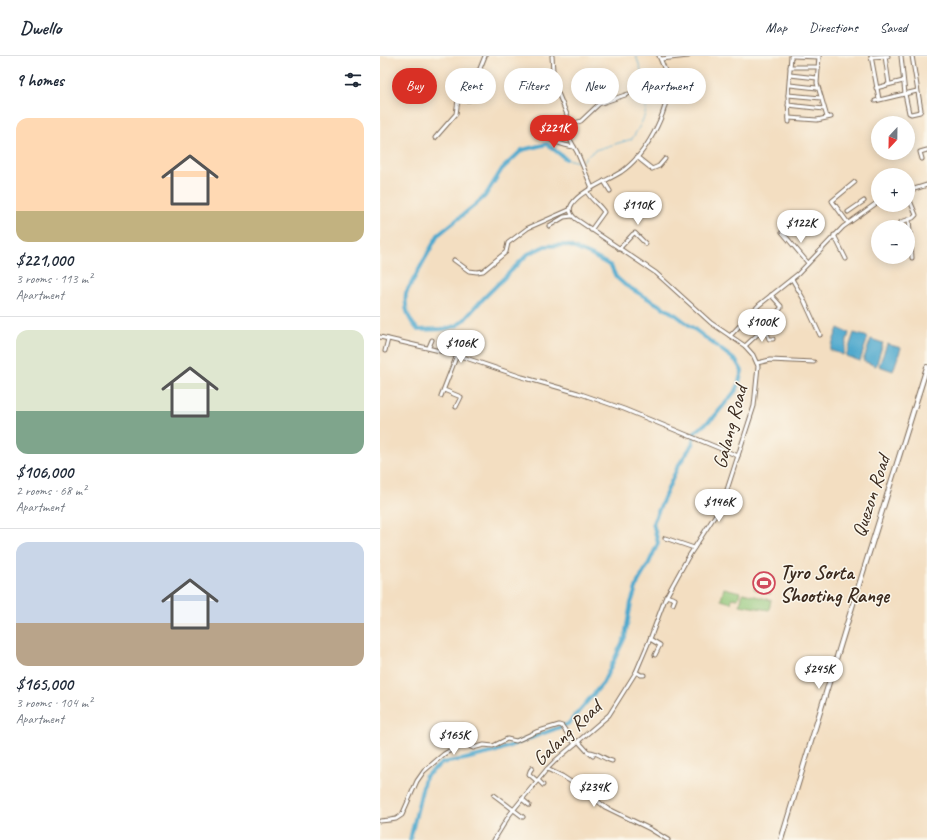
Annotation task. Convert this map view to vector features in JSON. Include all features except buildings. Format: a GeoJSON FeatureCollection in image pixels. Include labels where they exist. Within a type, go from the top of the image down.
{"type":"FeatureCollection","features":[{"type":"Feature","properties":{"kind":"main road","name":"Quezon Road"},"geometry":{"type":"LineString","coordinates":[[781,840],[848,617],[927,367]]}},
{"type":"Feature","properties":{"kind":"street"},"geometry":{"type":"LineString","coordinates":[[435,138],[456,114],[458,100],[470,100],[470,72],[479,71],[485,56]]}},
{"type":"Feature","properties":{"kind":"street"},"geometry":{"type":"LineString","coordinates":[[552,56],[556,86],[566,111],[569,125],[568,136],[580,158],[592,188]]}},
{"type":"Feature","properties":{"kind":"street"},"geometry":{"type":"LineString","coordinates":[[664,68],[660,58],[688,56]]}},
{"type":"Feature","properties":{"kind":"street"},"geometry":{"type":"LineString","coordinates":[[827,117],[817,88],[819,57],[792,56],[788,95],[789,120],[817,120],[831,117]]}},
{"type":"Feature","properties":{"kind":"street"},"geometry":{"type":"LineString","coordinates":[[879,99],[871,56],[887,56],[889,84]]}},
{"type":"Feature","properties":{"kind":"street"},"geometry":{"type":"LineString","coordinates":[[901,56],[905,94],[909,113],[911,114],[920,112],[921,110],[912,56]]}},
{"type":"Feature","properties":{"kind":"street"},"geometry":{"type":"LineString","coordinates":[[790,67],[818,67]]}},
{"type":"Feature","properties":{"kind":"street"},"geometry":{"type":"LineString","coordinates":[[790,75],[817,78]]}},
{"type":"Feature","properties":{"kind":"street"},"geometry":{"type":"LineString","coordinates":[[876,88],[903,81]]}},
{"type":"Feature","properties":{"kind":"street"},"geometry":{"type":"LineString","coordinates":[[790,85],[817,88]]}},
{"type":"Feature","properties":{"kind":"street"},"geometry":{"type":"LineString","coordinates":[[875,101],[917,91]]}},
{"type":"Feature","properties":{"kind":"street"},"geometry":{"type":"LineString","coordinates":[[569,125],[581,121],[599,104],[627,94]]}},
{"type":"Feature","properties":{"kind":"street"},"geometry":{"type":"LineString","coordinates":[[788,95],[821,98]]}},
{"type":"Feature","properties":{"kind":"street"},"geometry":{"type":"LineString","coordinates":[[454,260],[469,271],[483,271],[506,252],[508,243],[528,228],[569,210],[573,202],[592,188],[621,172],[637,158],[651,138],[657,127],[664,104]]}},
{"type":"Feature","properties":{"kind":"street"},"geometry":{"type":"LineString","coordinates":[[788,105],[824,109]]}},
{"type":"Feature","properties":{"kind":"street"},"geometry":{"type":"LineString","coordinates":[[534,132],[537,131],[548,139],[574,147]]}},
{"type":"Feature","properties":{"kind":"street"},"geometry":{"type":"LineString","coordinates":[[922,159],[920,152],[927,150]]}},
{"type":"Feature","properties":{"kind":"street"},"geometry":{"type":"LineString","coordinates":[[637,158],[652,169],[658,166],[665,159]]}},
{"type":"Feature","properties":{"kind":"street"},"geometry":{"type":"LineString","coordinates":[[604,181],[610,191]]}},
{"type":"Feature","properties":{"kind":"street"},"geometry":{"type":"LineString","coordinates":[[848,223],[832,202],[855,182]]}},
{"type":"Feature","properties":{"kind":"street"},"geometry":{"type":"LineString","coordinates":[[915,189],[927,185]]}},
{"type":"Feature","properties":{"kind":"street"},"geometry":{"type":"LineString","coordinates":[[587,192],[591,199],[597,203],[604,212],[591,230]]}},
{"type":"Feature","properties":{"kind":"street"},"geometry":{"type":"LineString","coordinates":[[848,212],[864,201]]}},
{"type":"Feature","properties":{"kind":"street"},"geometry":{"type":"LineString","coordinates":[[858,204],[863,212]]}},
{"type":"Feature","properties":{"kind":"street"},"geometry":{"type":"LineString","coordinates":[[730,336],[746,318],[771,295],[792,279],[834,235],[871,207]]}},
{"type":"Feature","properties":{"kind":"street","name":"Galang Road"},"geometry":{"type":"LineString","coordinates":[[494,840],[513,810],[547,769],[609,715],[636,672],[650,640],[661,606],[666,596],[718,511],[728,489],[754,406],[756,391],[757,363],[753,355],[745,346],[711,323],[646,265],[591,230],[572,216],[569,210]]}},
{"type":"Feature","properties":{"kind":"street"},"geometry":{"type":"LineString","coordinates":[[904,220],[913,218],[916,215],[915,212]]}},
{"type":"Feature","properties":{"kind":"street"},"geometry":{"type":"LineString","coordinates":[[549,226],[564,217],[572,216]]}},
{"type":"Feature","properties":{"kind":"street"},"geometry":{"type":"LineString","coordinates":[[782,232],[808,263]]}},
{"type":"Feature","properties":{"kind":"street"},"geometry":{"type":"LineString","coordinates":[[619,249],[632,234],[635,233],[646,244]]}},
{"type":"Feature","properties":{"kind":"street"},"geometry":{"type":"LineString","coordinates":[[834,235],[846,259]]}},
{"type":"Feature","properties":{"kind":"street"},"geometry":{"type":"LineString","coordinates":[[792,279],[803,298],[820,335]]}},
{"type":"Feature","properties":{"kind":"street"},"geometry":{"type":"LineString","coordinates":[[745,346],[782,308],[782,306],[771,295]]}},
{"type":"Feature","properties":{"kind":"street"},"geometry":{"type":"LineString","coordinates":[[765,327],[769,339],[773,339]]}},
{"type":"Feature","properties":{"kind":"street"},"geometry":{"type":"LineString","coordinates":[[380,341],[381,337],[429,347],[457,355],[624,409],[738,456]]}},
{"type":"Feature","properties":{"kind":"street"},"geometry":{"type":"LineString","coordinates":[[385,351],[388,339]]}},
{"type":"Feature","properties":{"kind":"street"},"geometry":{"type":"LineString","coordinates":[[429,347],[432,340]]}},
{"type":"Feature","properties":{"kind":"street"},"geometry":{"type":"LineString","coordinates":[[441,396],[457,355]]}},
{"type":"Feature","properties":{"kind":"street"},"geometry":{"type":"LineString","coordinates":[[757,363],[770,360],[814,362]]}},
{"type":"Feature","properties":{"kind":"street"},"geometry":{"type":"LineString","coordinates":[[444,390],[461,397],[456,407]]}},
{"type":"Feature","properties":{"kind":"street"},"geometry":{"type":"LineString","coordinates":[[665,538],[694,548]]}},
{"type":"Feature","properties":{"kind":"street"},"geometry":{"type":"LineString","coordinates":[[666,596],[675,599],[673,604]]}},
{"type":"Feature","properties":{"kind":"street"},"geometry":{"type":"LineString","coordinates":[[650,640],[660,645],[655,655]]}},
{"type":"Feature","properties":{"kind":"street"},"geometry":{"type":"LineString","coordinates":[[636,672],[644,675]]}},
{"type":"Feature","properties":{"kind":"street"},"geometry":{"type":"LineString","coordinates":[[380,821],[396,819],[402,815],[417,781],[424,771],[444,754],[461,744],[473,748],[484,745],[493,746],[507,739],[516,741],[559,725],[575,744]]}},
{"type":"Feature","properties":{"kind":"street"},"geometry":{"type":"LineString","coordinates":[[578,741],[593,756]]}},
{"type":"Feature","properties":{"kind":"street"},"geometry":{"type":"LineString","coordinates":[[588,752],[594,752],[604,759],[612,761]]}},
{"type":"Feature","properties":{"kind":"street"},"geometry":{"type":"LineString","coordinates":[[532,768],[529,774],[543,785]]}},
{"type":"Feature","properties":{"kind":"street"},"geometry":{"type":"LineString","coordinates":[[547,769],[562,776],[585,791],[605,807],[650,829],[668,840]]}},
{"type":"Feature","properties":{"kind":"street"},"geometry":{"type":"LineString","coordinates":[[494,795],[523,817]]}},
{"type":"Feature","properties":{"kind":"street"},"geometry":{"type":"LineString","coordinates":[[522,799],[529,805]]}},
{"type":"Feature","properties":{"kind":"green space","name":"Tyro Sorta Shooting Range"},"geometry":{"type":"Polygon","coordinates":[[[759,573],[774,577],[770,594],[754,589],[759,573]]]}},
{"type":"Feature","properties":{"kind":"green space"},"geometry":{"type":"Polygon","coordinates":[[[724,588],[740,592],[738,599],[732,598],[731,603],[721,600],[724,588]]]}},
{"type":"Feature","properties":{"kind":"green space"},"geometry":{"type":"Polygon","coordinates":[[[743,593],[771,600],[769,610],[740,605],[743,593]]]}},
{"type":"Feature","properties":{"kind":"water"},"geometry":{"type":"Polygon","coordinates":[[[838,328],[849,333],[843,355],[830,350],[838,328]]]}},
{"type":"Feature","properties":{"kind":"water"},"geometry":{"type":"Polygon","coordinates":[[[854,333],[868,337],[860,361],[846,356],[854,333]]]}},
{"type":"Feature","properties":{"kind":"water"},"geometry":{"type":"Polygon","coordinates":[[[871,339],[883,343],[876,366],[863,361],[871,339]]]}},
{"type":"Feature","properties":{"kind":"water"},"geometry":{"type":"Polygon","coordinates":[[[887,344],[901,348],[893,371],[879,366],[887,344]]]}},
{"type":"Feature","properties":{"kind":"waterway"},"geometry":{"type":"LineString","coordinates":[[582,161],[595,150],[632,139],[641,123],[644,117],[647,102],[645,86],[636,56]]}},
{"type":"Feature","properties":{"kind":"waterway"},"geometry":{"type":"LineString","coordinates":[[566,159],[547,144],[522,150],[502,169],[485,196],[438,235],[406,293],[406,309],[409,318],[418,330],[444,329],[456,326],[464,320],[528,254],[545,246],[567,245],[591,255],[611,266],[616,277],[625,285],[676,315],[736,361],[742,371],[737,389],[714,417],[695,432],[694,437]]}},
{"type":"Feature","properties":{"kind":"waterway"},"geometry":{"type":"LineString","coordinates":[[566,159],[579,162]]}},
{"type":"Feature","properties":{"kind":"waterway"},"geometry":{"type":"LineString","coordinates":[[410,840],[425,777],[442,763],[494,752],[568,724],[603,683],[625,637],[631,603],[638,582],[658,543],[653,523],[678,466],[692,445],[693,441]]}},
{"type":"Feature","properties":{"kind":"place","name":"Tyro Sorta Shooting Range"},"geometry":{"type":"Point","coordinates":[764,583]}}]}
